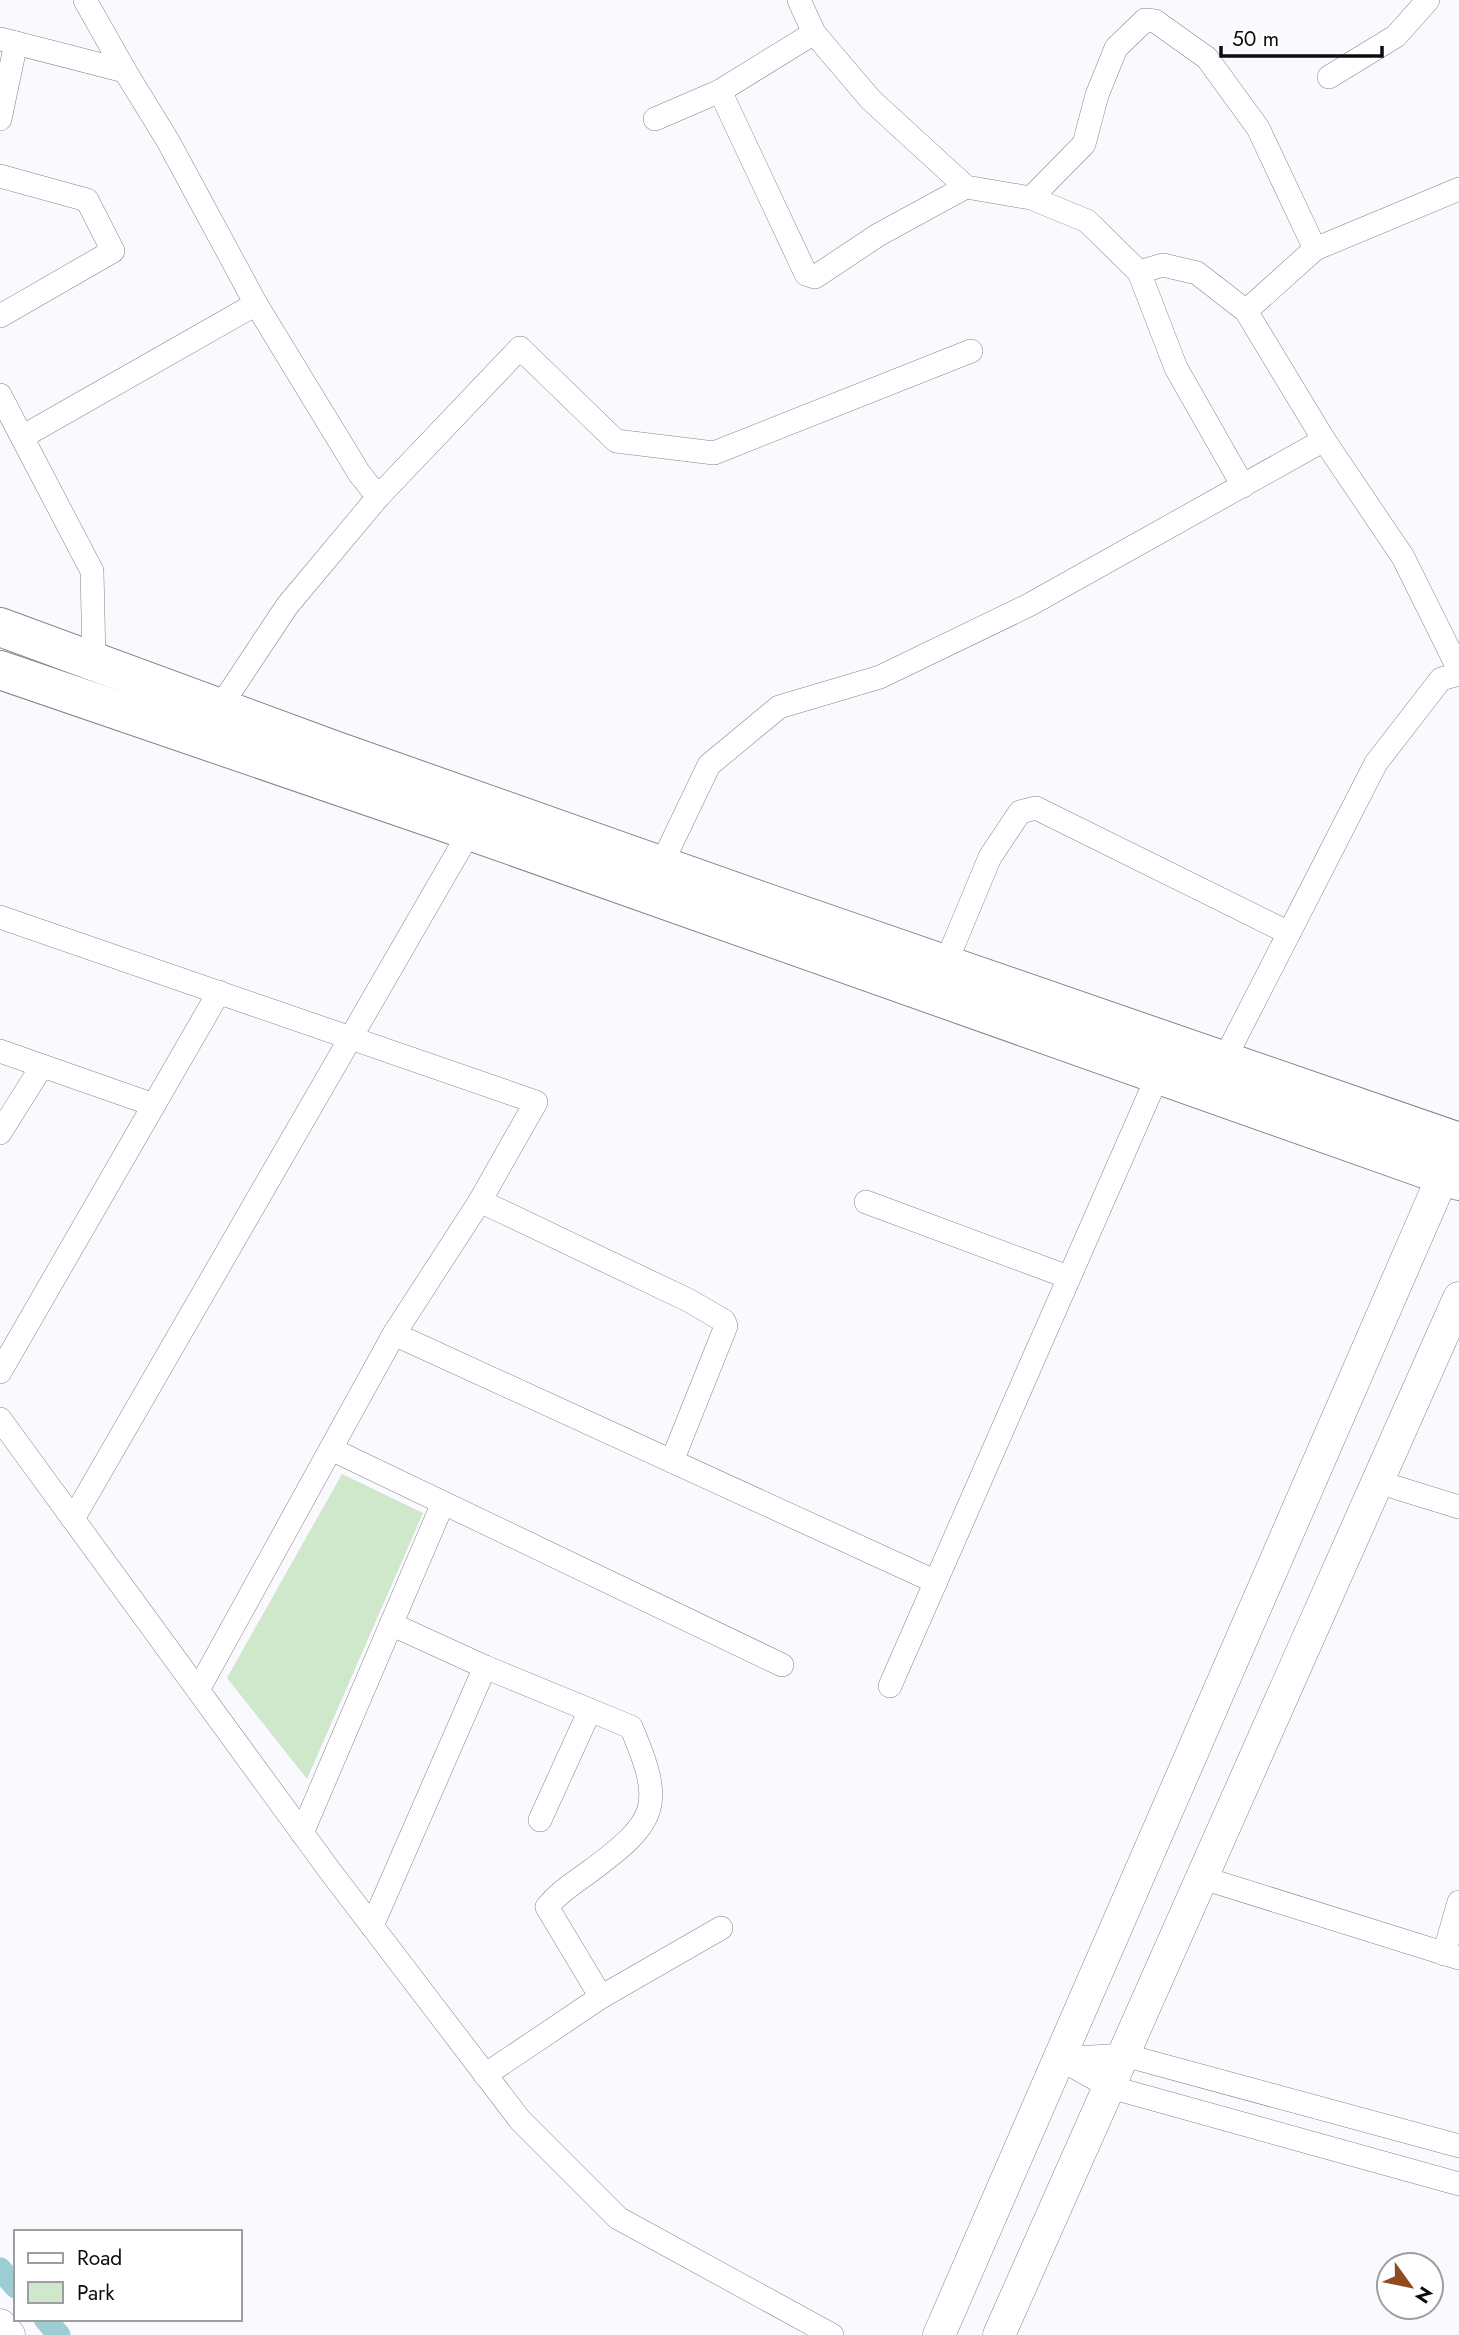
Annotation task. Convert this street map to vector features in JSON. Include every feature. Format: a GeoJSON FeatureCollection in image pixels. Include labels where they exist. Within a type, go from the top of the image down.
{"type":"FeatureCollection","features":[{"type":"Feature","properties":{"kind":"highway"},"geometry":{"type":"LineString","coordinates":[[0,627],[661,866],[1458,1142]]}},
{"type":"Feature","properties":{"kind":"highway"},"geometry":{"type":"LineString","coordinates":[[0,670],[470,831],[1452,1179]]}},
{"type":"Feature","properties":{"kind":"street"},"geometry":{"type":"LineString","coordinates":[[85,0],[168,141],[256,304],[359,473],[378,497]]}},
{"type":"Feature","properties":{"kind":"street"},"geometry":{"type":"LineString","coordinates":[[799,0],[814,33],[871,100],[966,187],[1031,198],[1087,221],[1139,271],[1176,368],[1243,486]]}},
{"type":"Feature","properties":{"kind":"street"},"geometry":{"type":"LineString","coordinates":[[1329,77],[1396,36],[1427,0]]}},
{"type":"Feature","properties":{"kind":"street"},"geometry":{"type":"LineString","coordinates":[[1031,198],[1084,144],[1097,95],[1116,48],[1145,20],[1155,22],[1207,58],[1258,128],[1315,249]]}},
{"type":"Feature","properties":{"kind":"street"},"geometry":{"type":"LineString","coordinates":[[655,119],[720,91],[814,33]]}},
{"type":"Feature","properties":{"kind":"street"},"geometry":{"type":"LineString","coordinates":[[0,119],[8,41],[125,71]]}},
{"type":"Feature","properties":{"kind":"street"},"geometry":{"type":"LineString","coordinates":[[720,91],[806,274],[816,277],[878,234],[966,187]]}},
{"type":"Feature","properties":{"kind":"street"},"geometry":{"type":"LineString","coordinates":[[0,316],[113,251],[87,200],[1,176]]}},
{"type":"Feature","properties":{"kind":"street"},"geometry":{"type":"LineString","coordinates":[[1246,311],[1315,249],[1459,188]]}},
{"type":"Feature","properties":{"kind":"street"},"geometry":{"type":"LineString","coordinates":[[1139,271],[1163,265],[1197,273],[1246,311],[1324,440],[1403,557],[1459,672],[1441,679],[1376,763],[1223,1062]]}},
{"type":"Feature","properties":{"kind":"street"},"geometry":{"type":"LineString","coordinates":[[22,438],[256,304]]}},
{"type":"Feature","properties":{"kind":"street"},"geometry":{"type":"LineString","coordinates":[[220,707],[287,606],[378,497],[520,348],[615,441],[714,453],[971,351]]}},
{"type":"Feature","properties":{"kind":"street"},"geometry":{"type":"LineString","coordinates":[[0,395],[92,571],[94,660]]}},
{"type":"Feature","properties":{"kind":"street"},"geometry":{"type":"LineString","coordinates":[[661,866],[709,765],[779,707],[880,677],[1029,605],[1324,440]]}},
{"type":"Feature","properties":{"kind":"street"},"geometry":{"type":"LineString","coordinates":[[945,965],[990,857],[1020,812],[1036,808],[1289,933]]}},
{"type":"Feature","properties":{"kind":"street"},"geometry":{"type":"LineString","coordinates":[[73,1519],[470,831]]}},
{"type":"Feature","properties":{"kind":"street"},"geometry":{"type":"LineString","coordinates":[[0,917],[536,1102],[480,1201],[394,1334],[198,1690]]}},
{"type":"Feature","properties":{"kind":"street"},"geometry":{"type":"LineString","coordinates":[[0,1372],[219,992]]}},
{"type":"Feature","properties":{"kind":"street"},"geometry":{"type":"LineString","coordinates":[[0,1051],[154,1105]]}},
{"type":"Feature","properties":{"kind":"street"},"geometry":{"type":"LineString","coordinates":[[0,1133],[42,1066]]}},
{"type":"Feature","properties":{"kind":"street"},"geometry":{"type":"LineString","coordinates":[[890,1686],[1158,1075]]}},
{"type":"Feature","properties":{"kind":"street"},"geometry":{"type":"LineString","coordinates":[[940,2335],[1452,1179],[1458,1142]]}},
{"type":"Feature","properties":{"kind":"street"},"geometry":{"type":"LineString","coordinates":[[480,1201],[690,1301],[724,1321],[726,1326],[719,1347],[671,1461]]}},
{"type":"Feature","properties":{"kind":"street"},"geometry":{"type":"LineString","coordinates":[[866,1202],[1068,1277]]}},
{"type":"Feature","properties":{"kind":"street"},"geometry":{"type":"LineString","coordinates":[[999,2335],[1459,1298]]}},
{"type":"Feature","properties":{"kind":"street"},"geometry":{"type":"LineString","coordinates":[[394,1334],[936,1582]]}},
{"type":"Feature","properties":{"kind":"street"},"geometry":{"type":"LineString","coordinates":[[0,1419],[302,1833],[520,2120],[618,2218],[832,2335]]}},
{"type":"Feature","properties":{"kind":"street"},"geometry":{"type":"LineString","coordinates":[[331,1449],[782,1665]]}},
{"type":"Feature","properties":{"kind":"street"},"geometry":{"type":"LineString","coordinates":[[1378,1482],[1459,1507]]}},
{"type":"Feature","properties":{"kind":"street"},"geometry":{"type":"LineString","coordinates":[[302,1833],[443,1503]]}},
{"type":"Feature","properties":{"kind":"street"},"geometry":{"type":"LineString","coordinates":[[391,1624],[485,1667],[631,1727],[651,1778],[654,1797],[649,1814],[637,1832],[618,1851],[556,1896],[547,1907],[601,1997]]}},
{"type":"Feature","properties":{"kind":"street"},"geometry":{"type":"LineString","coordinates":[[372,1926],[485,1667]]}},
{"type":"Feature","properties":{"kind":"street"},"geometry":{"type":"LineString","coordinates":[[540,1820],[590,1710]]}},
{"type":"Feature","properties":{"kind":"street"},"geometry":{"type":"LineString","coordinates":[[1203,1878],[1452,1956],[1459,1902]]}},
{"type":"Feature","properties":{"kind":"street"},"geometry":{"type":"LineString","coordinates":[[485,2075],[601,1997],[721,1928]]}},
{"type":"Feature","properties":{"kind":"street"},"geometry":{"type":"LineString","coordinates":[[1060,2059],[1124,2055],[1459,2146]]}},
{"type":"Feature","properties":{"kind":"street"},"geometry":{"type":"LineString","coordinates":[[1060,2059],[1110,2087],[1459,2184]]}},
{"type":"Feature","properties":{"kind":"street"},"geometry":{"type":"LineString","coordinates":[[0,2325],[9,2335]]}},
{"type":"Feature","properties":{"kind":"green space"},"geometry":{"type":"Polygon","coordinates":[[[342,1474],[423,1513],[307,1779],[227,1678],[342,1474]]]}},
{"type":"Feature","properties":{"kind":"waterway"},"geometry":{"type":"LineString","coordinates":[[0,2269],[14,2285]]}},
{"type":"Feature","properties":{"kind":"waterway"},"geometry":{"type":"LineString","coordinates":[[47,2321],[59,2335]]}}]}
